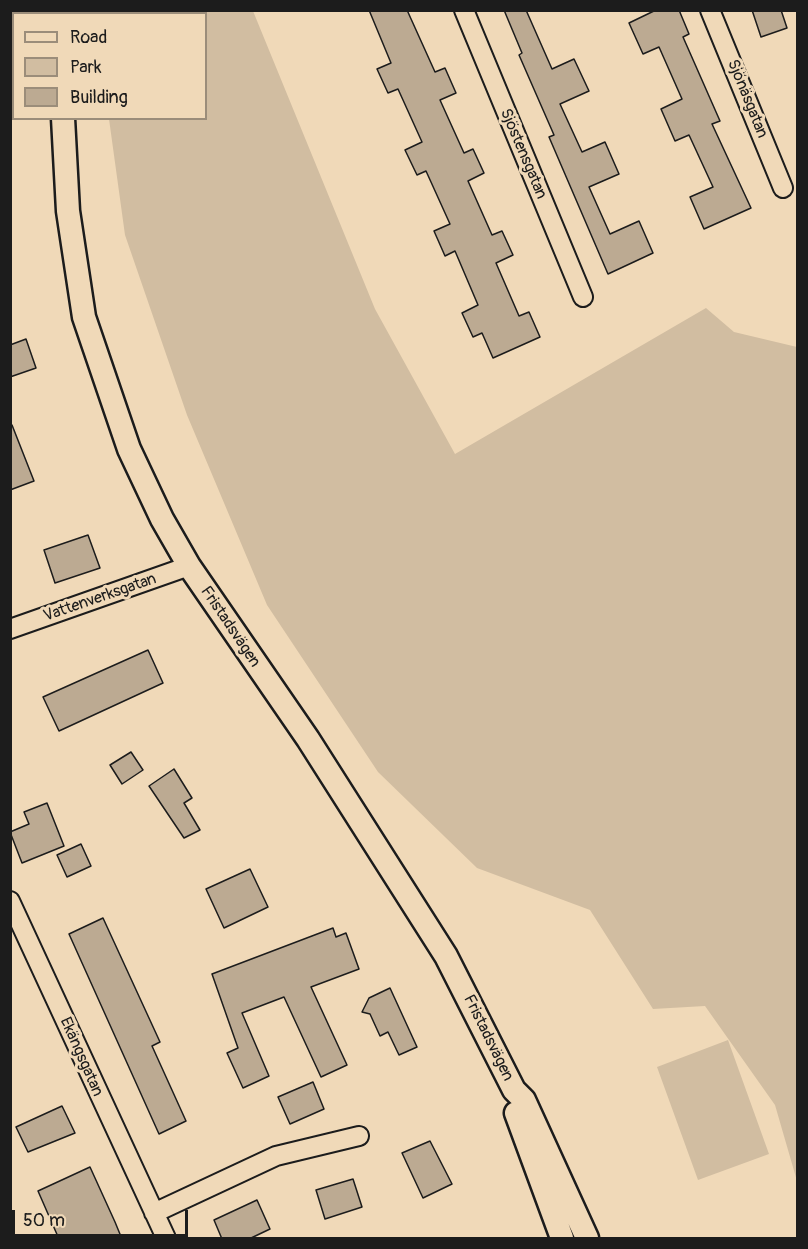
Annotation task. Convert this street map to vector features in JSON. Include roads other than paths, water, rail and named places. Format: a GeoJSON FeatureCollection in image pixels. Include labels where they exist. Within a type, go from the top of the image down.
{"type":"FeatureCollection","features":[{"type":"Feature","properties":{"kind":"street","name":"Sjöstensgatan"},"geometry":{"type":"LineString","coordinates":[[464,10],[583,297]]}},
{"type":"Feature","properties":{"kind":"street","name":"Sjönäsgatan"},"geometry":{"type":"LineString","coordinates":[[710,10],[783,188]]}},
{"type":"Feature","properties":{"kind":"street","name":"Fristadsvägen"},"geometry":{"type":"LineString","coordinates":[[63,120],[68,211],[84,317],[129,449],[162,519],[189,566],[308,739],[446,956],[514,1090],[524,1100],[587,1239]]}},
{"type":"Feature","properties":{"kind":"street","name":"Vattenverksgatan"},"geometry":{"type":"LineString","coordinates":[[10,629],[189,566]]}},
{"type":"Feature","properties":{"kind":"street","name":"Ekängsgatan"},"geometry":{"type":"LineString","coordinates":[[10,901],[166,1239]]}},
{"type":"Feature","properties":{"kind":"street","name":"Fristadsvägen"},"geometry":{"type":"LineString","coordinates":[[514,1090],[514,1108],[562,1239]]}},
{"type":"Feature","properties":{"kind":"street"},"geometry":{"type":"LineString","coordinates":[[153,1212],[276,1156],[359,1136]]}}]}
